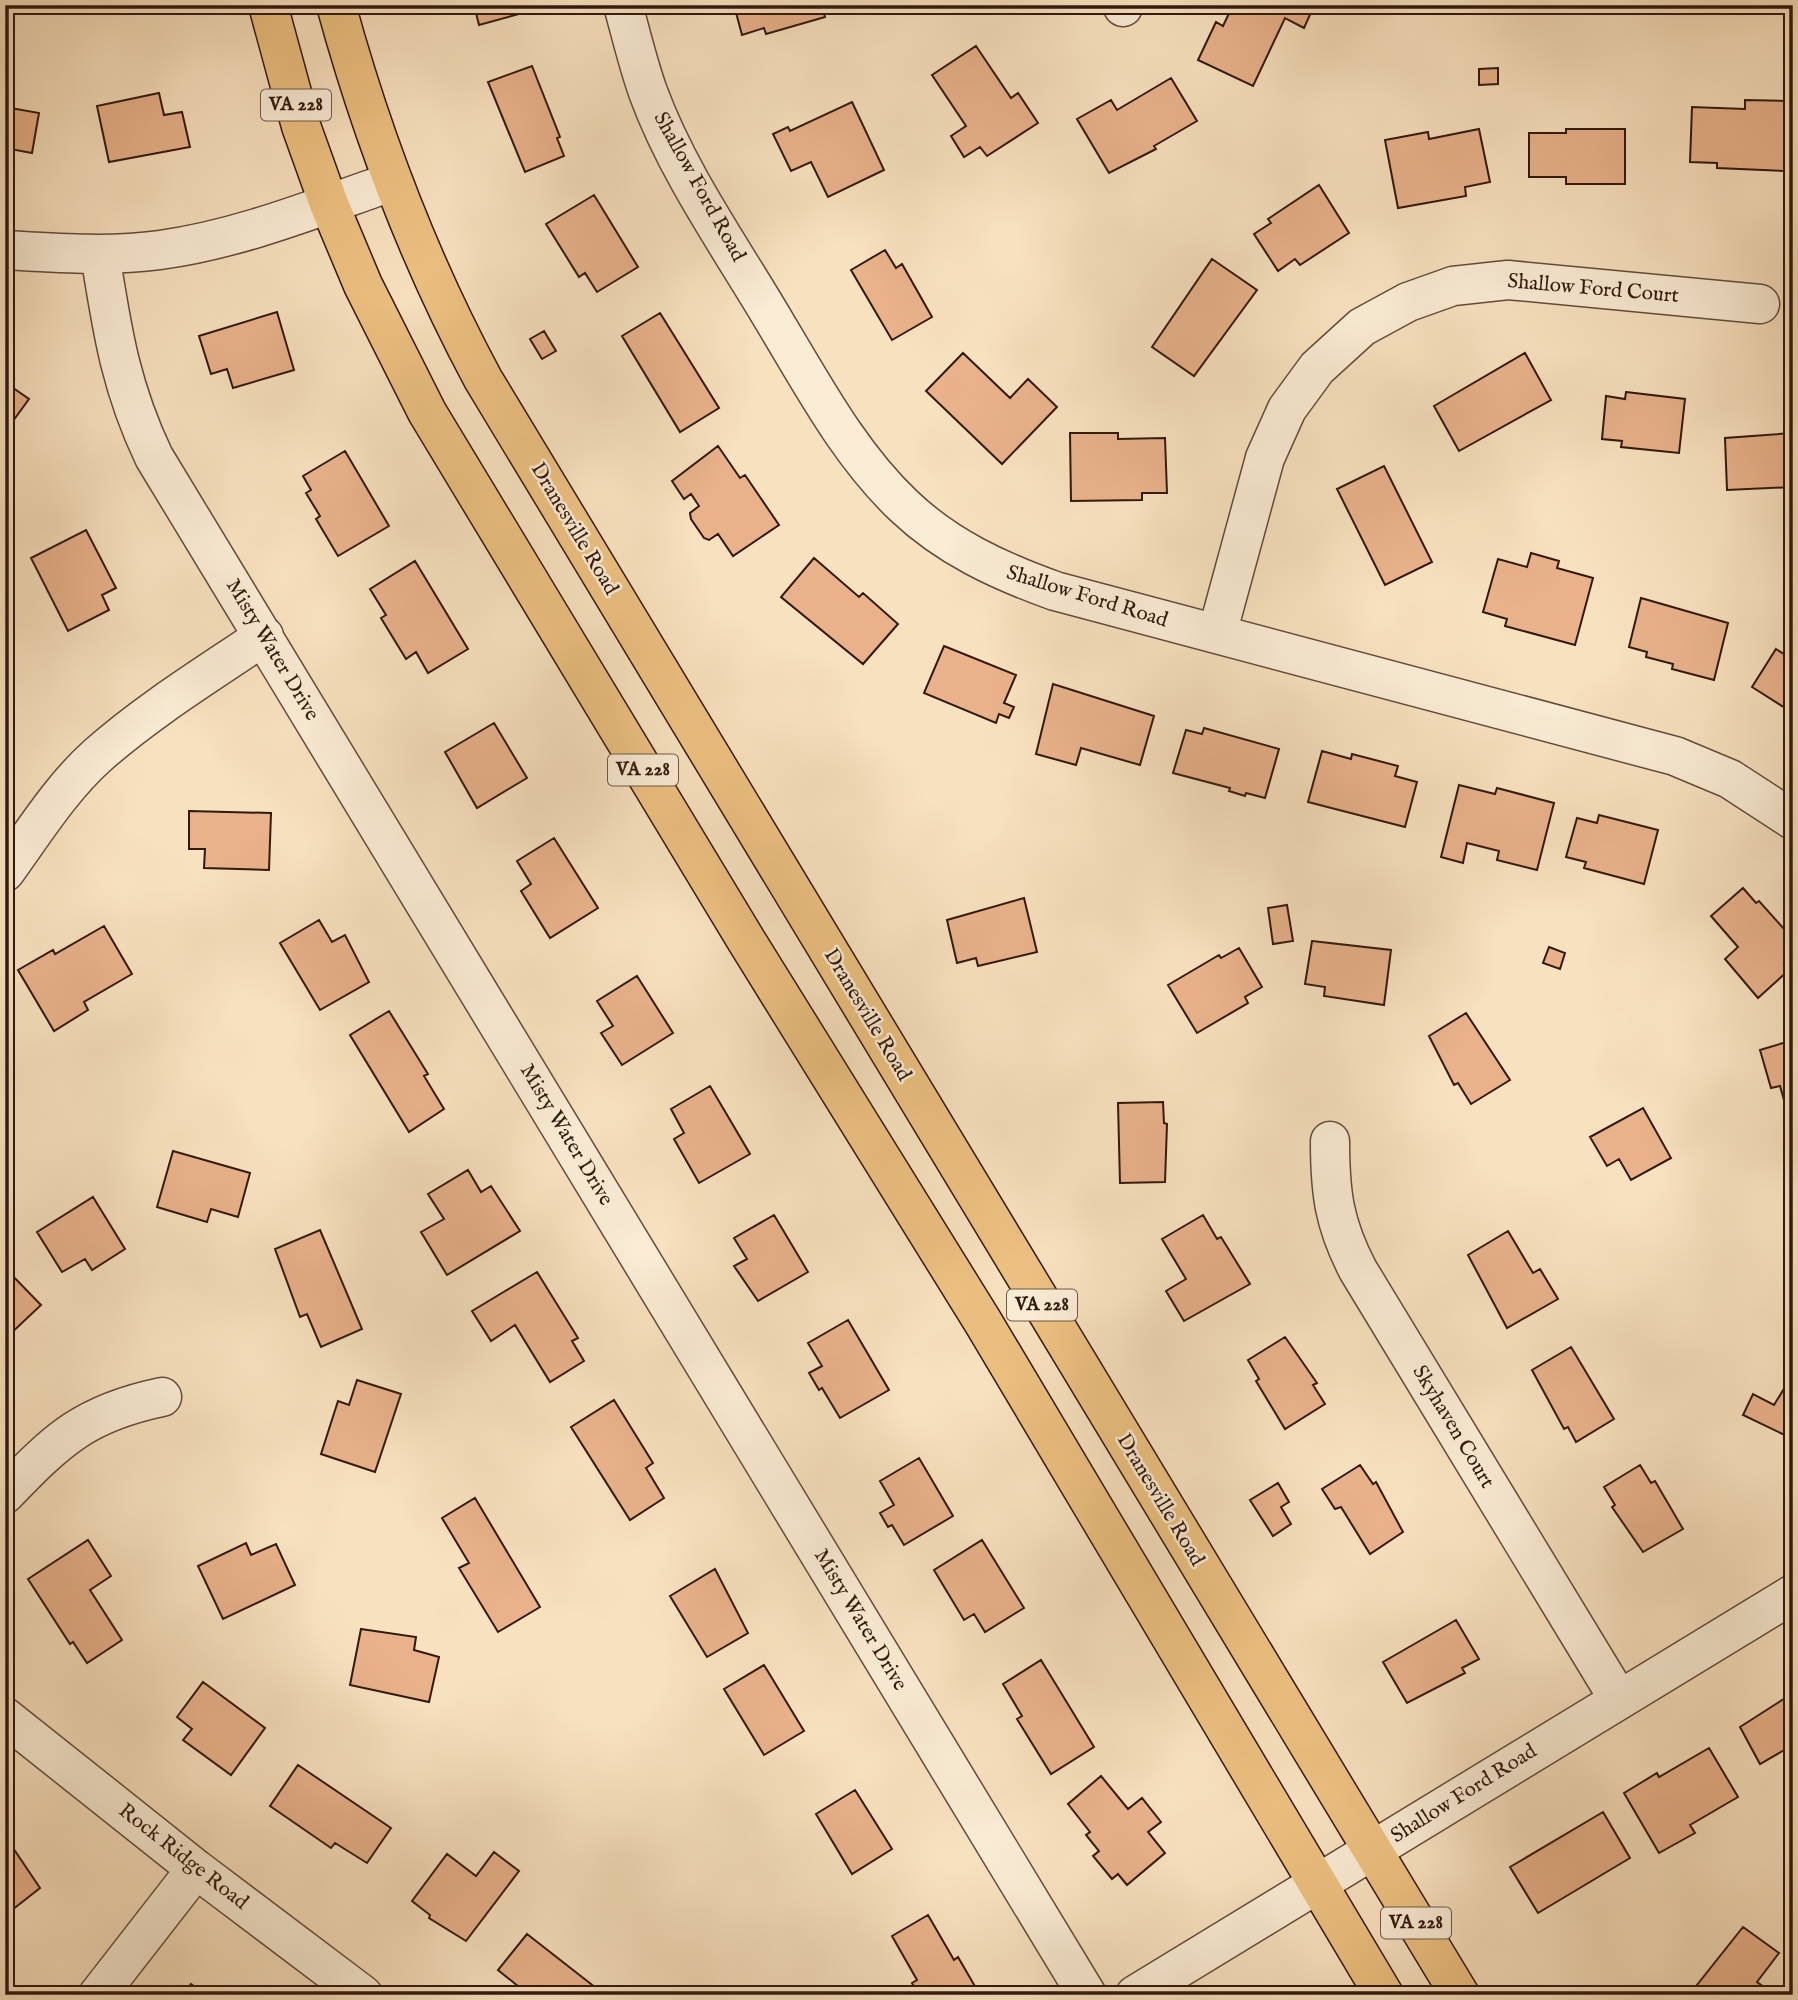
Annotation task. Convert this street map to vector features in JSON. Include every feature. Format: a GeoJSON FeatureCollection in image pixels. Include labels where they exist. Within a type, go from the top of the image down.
{"type":"FeatureCollection","features":[{"type":"Feature","properties":{"kind":"main road","name":"VA 228"},"geometry":{"type":"LineString","coordinates":[[268,5],[302,126],[329,204],[363,285],[427,412],[739,928],[983,1322],[1316,1885],[1384,1995]]}},
{"type":"Feature","properties":{"kind":"main road","name":"Dranesville Road"},"geometry":{"type":"LineString","coordinates":[[335,5],[391,182],[435,285],[483,379],[1460,1995]]}},
{"type":"Feature","properties":{"kind":"street","name":"Shallow Ford Road"},"geometry":{"type":"LineString","coordinates":[[623,5],[648,92],[676,154],[816,391],[868,468],[905,507],[952,545],[1000,571],[1055,592],[1675,756],[1730,779],[1793,820]]}},
{"type":"Feature","properties":{"kind":"street"},"geometry":{"type":"LineString","coordinates":[[5,250],[100,254],[160,250],[250,231],[391,182]]}},
{"type":"Feature","properties":{"kind":"street","name":"Misty Water Drive"},"geometry":{"type":"LineString","coordinates":[[100,254],[118,366],[137,421],[154,457],[1087,1995]]}},
{"type":"Feature","properties":{"kind":"street","name":"Shallow Ford Court"},"geometry":{"type":"LineString","coordinates":[[1217,634],[1265,458],[1287,409],[1317,368],[1362,327],[1408,302],[1453,286],[1508,280],[1760,304]]}},
{"type":"Feature","properties":{"kind":"street"},"geometry":{"type":"LineString","coordinates":[[5,872],[57,799],[97,756],[164,703],[264,636]]}},
{"type":"Feature","properties":{"kind":"street","name":"Skyhaven Court"},"geometry":{"type":"LineString","coordinates":[[1330,1142],[1330,1186],[1335,1216],[1358,1270],[1618,1698]]}},
{"type":"Feature","properties":{"kind":"street"},"geometry":{"type":"LineString","coordinates":[[5,1494],[47,1451],[80,1425],[121,1406],[162,1397]]}},
{"type":"Feature","properties":{"kind":"street","name":"Shallow Ford Road"},"geometry":{"type":"LineString","coordinates":[[1135,1995],[1372,1852],[1618,1698],[1793,1594]]}},
{"type":"Feature","properties":{"kind":"street","name":"Rock Ridge Road"},"geometry":{"type":"LineString","coordinates":[[5,1717],[196,1869],[363,1995]]}},
{"type":"Feature","properties":{"kind":"street"},"geometry":{"type":"LineString","coordinates":[[98,1995],[196,1869]]}},
{"type":"Feature","properties":{"kind":"building"},"geometry":{"type":"Polygon","coordinates":[[[474,5],[524,5],[526,12],[479,25],[474,5]]]}},
{"type":"Feature","properties":{"kind":"building"},"geometry":{"type":"Polygon","coordinates":[[[734,5],[822,5],[825,17],[766,34],[764,28],[742,35],[734,5]]]}},
{"type":"Feature","properties":{"kind":"building"},"geometry":{"type":"Polygon","coordinates":[[[1233,5],[1307,5],[1313,8],[1304,28],[1285,18],[1253,86],[1198,60],[1216,22],[1223,26],[1233,5]]]}},
{"type":"Feature","properties":{"kind":"building"},"geometry":{"type":"Polygon","coordinates":[[[976,46],[1011,98],[1018,93],[1038,123],[987,156],[980,147],[964,157],[951,136],[966,126],[932,75],[976,46]]]}},
{"type":"Feature","properties":{"kind":"building"},"geometry":{"type":"Polygon","coordinates":[[[532,66],[560,137],[557,138],[564,156],[525,172],[488,82],[532,66]]]}},
{"type":"Feature","properties":{"kind":"building"},"geometry":{"type":"Polygon","coordinates":[[[1498,68],[1498,84],[1479,85],[1479,69],[1498,68]]]}},
{"type":"Feature","properties":{"kind":"building"},"geometry":{"type":"Polygon","coordinates":[[[1171,78],[1197,121],[1154,146],[1156,149],[1109,173],[1077,119],[1111,100],[1117,110],[1171,78]]]}},
{"type":"Feature","properties":{"kind":"building"},"geometry":{"type":"Polygon","coordinates":[[[159,93],[164,115],[182,112],[190,147],[109,162],[97,106],[159,93]]]}},
{"type":"Feature","properties":{"kind":"building"},"geometry":{"type":"Polygon","coordinates":[[[1745,100],[1787,101],[1784,171],[1717,168],[1717,163],[1690,162],[1692,107],[1745,109],[1745,100]]]}},
{"type":"Feature","properties":{"kind":"building"},"geometry":{"type":"Polygon","coordinates":[[[852,102],[884,170],[828,197],[811,162],[791,171],[773,134],[788,127],[790,131],[852,102]]]}},
{"type":"Feature","properties":{"kind":"building"},"geometry":{"type":"Polygon","coordinates":[[[5,107],[39,113],[32,153],[5,148],[5,107]]]}},
{"type":"Feature","properties":{"kind":"building"},"geometry":{"type":"Polygon","coordinates":[[[1479,129],[1490,182],[1465,187],[1466,196],[1398,208],[1385,140],[1428,132],[1429,139],[1479,129]]]}},
{"type":"Feature","properties":{"kind":"building"},"geometry":{"type":"Polygon","coordinates":[[[1566,129],[1625,129],[1625,184],[1566,184],[1566,177],[1529,177],[1529,133],[1566,133],[1566,129]]]}},
{"type":"Feature","properties":{"kind":"building"},"geometry":{"type":"Polygon","coordinates":[[[1319,185],[1349,233],[1300,265],[1295,259],[1278,271],[1254,234],[1271,223],[1268,219],[1319,185]]]}},
{"type":"Feature","properties":{"kind":"building"},"geometry":{"type":"Polygon","coordinates":[[[594,195],[638,267],[597,292],[585,273],[579,277],[546,224],[594,195]]]}},
{"type":"Feature","properties":{"kind":"building"},"geometry":{"type":"Polygon","coordinates":[[[885,250],[896,268],[902,264],[932,317],[892,340],[851,270],[885,250]]]}},
{"type":"Feature","properties":{"kind":"building"},"geometry":{"type":"Polygon","coordinates":[[[1212,259],[1257,290],[1194,376],[1152,347],[1212,259]]]}},
{"type":"Feature","properties":{"kind":"building"},"geometry":{"type":"Polygon","coordinates":[[[277,312],[294,370],[233,388],[227,369],[211,374],[199,336],[277,312]]]}},
{"type":"Feature","properties":{"kind":"building"},"geometry":{"type":"Polygon","coordinates":[[[660,313],[719,408],[680,432],[622,336],[660,313]]]}},
{"type":"Feature","properties":{"kind":"building"},"geometry":{"type":"Polygon","coordinates":[[[544,331],[556,351],[542,359],[530,339],[544,331]]]}},
{"type":"Feature","properties":{"kind":"building"},"geometry":{"type":"Polygon","coordinates":[[[963,353],[1010,398],[1028,379],[1057,407],[1002,464],[926,391],[963,353]]]}},
{"type":"Feature","properties":{"kind":"building"},"geometry":{"type":"Polygon","coordinates":[[[1525,353],[1551,400],[1459,451],[1434,406],[1525,353]]]}},
{"type":"Feature","properties":{"kind":"building"},"geometry":{"type":"Polygon","coordinates":[[[5,373],[14,379],[9,385],[29,399],[5,432],[5,373]]]}},
{"type":"Feature","properties":{"kind":"building"},"geometry":{"type":"Polygon","coordinates":[[[1626,392],[1685,399],[1679,453],[1621,447],[1622,441],[1602,439],[1606,396],[1625,399],[1626,392]]]}},
{"type":"Feature","properties":{"kind":"building"},"geometry":{"type":"Polygon","coordinates":[[[1070,433],[1118,433],[1118,439],[1165,438],[1167,493],[1142,493],[1142,500],[1071,501],[1070,433]]]}},
{"type":"Feature","properties":{"kind":"building"},"geometry":{"type":"Polygon","coordinates":[[[1793,433],[1793,487],[1727,490],[1725,438],[1793,433]]]}},
{"type":"Feature","properties":{"kind":"building"},"geometry":{"type":"Polygon","coordinates":[[[718,446],[740,478],[745,475],[779,525],[733,556],[718,534],[709,540],[704,538],[690,513],[699,506],[691,494],[684,499],[672,481],[718,446]]]}},
{"type":"Feature","properties":{"kind":"building"},"geometry":{"type":"Polygon","coordinates":[[[345,451],[389,526],[338,556],[316,519],[320,516],[306,493],[311,490],[303,476],[345,451]]]}},
{"type":"Feature","properties":{"kind":"building"},"geometry":{"type":"Polygon","coordinates":[[[1384,466],[1432,562],[1385,585],[1337,489],[1384,466]]]}},
{"type":"Feature","properties":{"kind":"building"},"geometry":{"type":"Polygon","coordinates":[[[86,530],[116,588],[102,595],[109,610],[68,631],[31,558],[86,530]]]}},
{"type":"Feature","properties":{"kind":"building"},"geometry":{"type":"Polygon","coordinates":[[[1531,553],[1559,561],[1557,568],[1593,578],[1575,645],[1505,626],[1507,619],[1483,612],[1498,559],[1527,567],[1531,553]]]}},
{"type":"Feature","properties":{"kind":"building"},"geometry":{"type":"Polygon","coordinates":[[[814,558],[859,597],[863,593],[898,624],[863,664],[781,597],[814,558]]]}},
{"type":"Feature","properties":{"kind":"building"},"geometry":{"type":"Polygon","coordinates":[[[415,561],[468,649],[428,673],[416,652],[406,659],[381,618],[386,615],[370,589],[415,561]]]}},
{"type":"Feature","properties":{"kind":"building"},"geometry":{"type":"Polygon","coordinates":[[[1641,598],[1728,623],[1714,680],[1672,669],[1673,664],[1646,657],[1647,652],[1629,647],[1641,598]]]}},
{"type":"Feature","properties":{"kind":"building"},"geometry":{"type":"Polygon","coordinates":[[[944,646],[1016,675],[1004,703],[1014,707],[1009,718],[999,714],[996,723],[924,693],[944,646]]]}},
{"type":"Feature","properties":{"kind":"building"},"geometry":{"type":"Polygon","coordinates":[[[1776,649],[1793,660],[1793,713],[1752,687],[1776,649]]]}},
{"type":"Feature","properties":{"kind":"building"},"geometry":{"type":"Polygon","coordinates":[[[1053,684],[1154,716],[1140,765],[1081,748],[1076,765],[1036,754],[1053,684]]]}},
{"type":"Feature","properties":{"kind":"building"},"geometry":{"type":"Polygon","coordinates":[[[494,723],[527,778],[477,808],[445,752],[494,723]]]}},
{"type":"Feature","properties":{"kind":"building"},"geometry":{"type":"Polygon","coordinates":[[[1204,728],[1279,749],[1265,798],[1246,793],[1245,796],[1229,791],[1230,788],[1173,773],[1186,730],[1202,734],[1204,728]]]}},
{"type":"Feature","properties":{"kind":"building"},"geometry":{"type":"Polygon","coordinates":[[[1322,751],[1351,759],[1352,754],[1398,766],[1395,776],[1417,782],[1405,827],[1308,802],[1322,751]]]}},
{"type":"Feature","properties":{"kind":"building"},"geometry":{"type":"Polygon","coordinates":[[[1459,785],[1495,794],[1497,788],[1554,803],[1537,870],[1497,860],[1499,851],[1467,843],[1463,863],[1441,857],[1459,785]]]}},
{"type":"Feature","properties":{"kind":"building"},"geometry":{"type":"Polygon","coordinates":[[[189,811],[271,813],[269,870],[204,868],[205,849],[189,849],[189,811]]]}},
{"type":"Feature","properties":{"kind":"building"},"geometry":{"type":"Polygon","coordinates":[[[1599,815],[1658,830],[1644,884],[1584,868],[1586,862],[1566,857],[1577,818],[1597,823],[1599,815]]]}},
{"type":"Feature","properties":{"kind":"building"},"geometry":{"type":"Polygon","coordinates":[[[554,838],[598,908],[550,938],[521,891],[531,884],[517,861],[554,838]]]}},
{"type":"Feature","properties":{"kind":"building"},"geometry":{"type":"Polygon","coordinates":[[[1743,888],[1756,903],[1759,901],[1793,939],[1793,957],[1784,965],[1789,970],[1758,998],[1725,959],[1738,947],[1711,916],[1743,888]]]}},
{"type":"Feature","properties":{"kind":"building"},"geometry":{"type":"Polygon","coordinates":[[[1024,898],[1037,952],[978,966],[976,958],[957,963],[947,920],[1024,898]]]}},
{"type":"Feature","properties":{"kind":"building"},"geometry":{"type":"Polygon","coordinates":[[[1287,905],[1293,941],[1273,944],[1268,908],[1287,905]]]}},
{"type":"Feature","properties":{"kind":"building"},"geometry":{"type":"Polygon","coordinates":[[[319,920],[332,942],[345,935],[369,982],[320,1010],[280,943],[319,920]]]}},
{"type":"Feature","properties":{"kind":"building"},"geometry":{"type":"Polygon","coordinates":[[[104,926],[132,974],[84,1002],[88,1010],[54,1031],[18,970],[53,950],[55,954],[104,926]]]}},
{"type":"Feature","properties":{"kind":"building"},"geometry":{"type":"Polygon","coordinates":[[[1312,941],[1391,950],[1384,1005],[1324,996],[1325,987],[1305,984],[1312,941]]]}},
{"type":"Feature","properties":{"kind":"building"},"geometry":{"type":"Polygon","coordinates":[[[1549,947],[1565,953],[1560,969],[1543,963],[1549,947]]]}},
{"type":"Feature","properties":{"kind":"building"},"geometry":{"type":"Polygon","coordinates":[[[1239,948],[1262,987],[1245,997],[1248,1003],[1197,1033],[1168,985],[1219,955],[1221,958],[1239,948]]]}},
{"type":"Feature","properties":{"kind":"building"},"geometry":{"type":"Polygon","coordinates":[[[637,976],[673,1033],[622,1065],[601,1033],[613,1026],[597,1001],[637,976]]]}},
{"type":"Feature","properties":{"kind":"building"},"geometry":{"type":"Polygon","coordinates":[[[389,1011],[428,1074],[424,1076],[444,1109],[409,1132],[350,1035],[389,1011]]]}},
{"type":"Feature","properties":{"kind":"building"},"geometry":{"type":"Polygon","coordinates":[[[1466,1013],[1510,1080],[1471,1104],[1458,1083],[1454,1085],[1429,1036],[1466,1013]]]}},
{"type":"Feature","properties":{"kind":"building"},"geometry":{"type":"Polygon","coordinates":[[[1793,1040],[1793,1132],[1780,1086],[1771,1088],[1760,1050],[1793,1040]]]}},
{"type":"Feature","properties":{"kind":"building"},"geometry":{"type":"Polygon","coordinates":[[[710,1086],[750,1154],[699,1183],[674,1139],[684,1133],[671,1109],[710,1086]]]}},
{"type":"Feature","properties":{"kind":"building"},"geometry":{"type":"Polygon","coordinates":[[[1163,1102],[1164,1123],[1167,1124],[1165,1182],[1120,1183],[1118,1103],[1163,1102]]]}},
{"type":"Feature","properties":{"kind":"building"},"geometry":{"type":"Polygon","coordinates":[[[1643,1108],[1671,1158],[1631,1180],[1619,1159],[1607,1166],[1590,1137],[1643,1108]]]}},
{"type":"Feature","properties":{"kind":"building"},"geometry":{"type":"Polygon","coordinates":[[[173,1151],[250,1173],[238,1217],[211,1209],[207,1222],[157,1207],[173,1151]]]}},
{"type":"Feature","properties":{"kind":"building"},"geometry":{"type":"Polygon","coordinates":[[[468,1170],[481,1192],[491,1186],[520,1231],[447,1275],[421,1232],[444,1219],[428,1194],[468,1170]]]}},
{"type":"Feature","properties":{"kind":"building"},"geometry":{"type":"Polygon","coordinates":[[[93,1197],[125,1249],[92,1270],[85,1259],[62,1272],[37,1232],[93,1197]]]}},
{"type":"Feature","properties":{"kind":"building"},"geometry":{"type":"Polygon","coordinates":[[[774,1215],[808,1272],[758,1301],[734,1266],[747,1259],[734,1238],[774,1215]]]}},
{"type":"Feature","properties":{"kind":"building"},"geometry":{"type":"Polygon","coordinates":[[[1203,1215],[1217,1239],[1221,1237],[1250,1284],[1184,1321],[1166,1291],[1186,1279],[1162,1239],[1203,1215]]]}},
{"type":"Feature","properties":{"kind":"building"},"geometry":{"type":"Polygon","coordinates":[[[320,1230],[362,1329],[321,1347],[307,1314],[300,1317],[275,1249],[320,1230]]]}},
{"type":"Feature","properties":{"kind":"building"},"geometry":{"type":"Polygon","coordinates":[[[1508,1231],[1533,1273],[1540,1269],[1558,1299],[1507,1328],[1468,1255],[1508,1231]]]}},
{"type":"Feature","properties":{"kind":"building"},"geometry":{"type":"Polygon","coordinates":[[[5,1268],[41,1305],[5,1339],[5,1268]]]}},
{"type":"Feature","properties":{"kind":"building"},"geometry":{"type":"Polygon","coordinates":[[[537,1272],[578,1338],[572,1341],[584,1361],[550,1382],[515,1325],[491,1341],[472,1311],[537,1272]]]}},
{"type":"Feature","properties":{"kind":"building"},"geometry":{"type":"Polygon","coordinates":[[[848,1320],[889,1390],[840,1418],[822,1388],[819,1390],[809,1373],[822,1366],[808,1343],[848,1320]]]}},
{"type":"Feature","properties":{"kind":"building"},"geometry":{"type":"Polygon","coordinates":[[[1285,1337],[1317,1383],[1313,1385],[1325,1404],[1285,1429],[1256,1381],[1259,1379],[1248,1360],[1285,1337]]]}},
{"type":"Feature","properties":{"kind":"building"},"geometry":{"type":"Polygon","coordinates":[[[1571,1347],[1614,1419],[1576,1442],[1568,1427],[1564,1429],[1532,1370],[1571,1347]]]}},
{"type":"Feature","properties":{"kind":"building"},"geometry":{"type":"Polygon","coordinates":[[[1793,1374],[1793,1439],[1743,1415],[1753,1394],[1774,1405],[1793,1374]]]}},
{"type":"Feature","properties":{"kind":"building"},"geometry":{"type":"Polygon","coordinates":[[[357,1380],[401,1394],[375,1472],[321,1454],[338,1401],[349,1405],[357,1380]]]}},
{"type":"Feature","properties":{"kind":"building"},"geometry":{"type":"Polygon","coordinates":[[[614,1400],[653,1463],[646,1468],[664,1498],[630,1520],[571,1427],[614,1400]]]}},
{"type":"Feature","properties":{"kind":"building"},"geometry":{"type":"Polygon","coordinates":[[[919,1458],[953,1516],[904,1545],[892,1525],[888,1527],[880,1513],[894,1505],[880,1481],[919,1458]]]}},
{"type":"Feature","properties":{"kind":"building"},"geometry":{"type":"Polygon","coordinates":[[[1360,1465],[1373,1484],[1376,1482],[1403,1532],[1370,1554],[1341,1507],[1335,1509],[1322,1489],[1360,1465]]]}},
{"type":"Feature","properties":{"kind":"building"},"geometry":{"type":"Polygon","coordinates":[[[1640,1465],[1651,1483],[1655,1481],[1683,1529],[1643,1552],[1612,1507],[1615,1505],[1604,1487],[1640,1465]]]}},
{"type":"Feature","properties":{"kind":"building"},"geometry":{"type":"Polygon","coordinates":[[[1278,1483],[1289,1502],[1281,1507],[1291,1524],[1273,1536],[1250,1500],[1278,1483]]]}},
{"type":"Feature","properties":{"kind":"building"},"geometry":{"type":"Polygon","coordinates":[[[475,1498],[540,1607],[498,1632],[459,1568],[469,1563],[442,1518],[475,1498]]]}},
{"type":"Feature","properties":{"kind":"building"},"geometry":{"type":"Polygon","coordinates":[[[88,1540],[111,1576],[90,1590],[122,1640],[87,1663],[73,1642],[70,1644],[28,1579],[88,1540]]]}},
{"type":"Feature","properties":{"kind":"building"},"geometry":{"type":"Polygon","coordinates":[[[982,1540],[1024,1608],[985,1632],[974,1614],[964,1620],[934,1570],[982,1540]]]}},
{"type":"Feature","properties":{"kind":"building"},"geometry":{"type":"Polygon","coordinates":[[[246,1543],[251,1555],[276,1544],[295,1585],[223,1619],[198,1566],[246,1543]]]}},
{"type":"Feature","properties":{"kind":"building"},"geometry":{"type":"Polygon","coordinates":[[[715,1569],[748,1633],[707,1657],[670,1596],[715,1569]]]}},
{"type":"Feature","properties":{"kind":"building"},"geometry":{"type":"Polygon","coordinates":[[[1456,1620],[1479,1659],[1462,1668],[1465,1673],[1407,1703],[1383,1662],[1456,1620]]]}},
{"type":"Feature","properties":{"kind":"building"},"geometry":{"type":"Polygon","coordinates":[[[361,1629],[416,1637],[414,1650],[439,1657],[429,1702],[350,1685],[361,1629]]]}},
{"type":"Feature","properties":{"kind":"building"},"geometry":{"type":"Polygon","coordinates":[[[1041,1660],[1094,1747],[1051,1774],[1017,1719],[1022,1716],[1003,1684],[1041,1660]]]}},
{"type":"Feature","properties":{"kind":"building"},"geometry":{"type":"Polygon","coordinates":[[[764,1665],[804,1731],[764,1755],[724,1689],[764,1665]]]}},
{"type":"Feature","properties":{"kind":"building"},"geometry":{"type":"Polygon","coordinates":[[[203,1682],[265,1728],[231,1775],[183,1740],[192,1729],[177,1717],[203,1682]]]}},
{"type":"Feature","properties":{"kind":"building"},"geometry":{"type":"Polygon","coordinates":[[[1793,1693],[1793,1745],[1760,1764],[1740,1727],[1793,1693]]]}},
{"type":"Feature","properties":{"kind":"building"},"geometry":{"type":"Polygon","coordinates":[[[1709,1748],[1738,1797],[1690,1825],[1695,1833],[1659,1853],[1624,1793],[1657,1773],[1659,1777],[1709,1748]]]}},
{"type":"Feature","properties":{"kind":"building"},"geometry":{"type":"Polygon","coordinates":[[[298,1765],[391,1828],[367,1863],[335,1843],[331,1848],[270,1806],[298,1765]]]}},
{"type":"Feature","properties":{"kind":"building"},"geometry":{"type":"Polygon","coordinates":[[[1101,1776],[1128,1809],[1142,1798],[1161,1822],[1148,1832],[1165,1853],[1127,1885],[1118,1874],[1112,1879],[1093,1856],[1099,1851],[1086,1835],[1090,1832],[1068,1804],[1101,1776]]]}},
{"type":"Feature","properties":{"kind":"building"},"geometry":{"type":"Polygon","coordinates":[[[855,1790],[892,1849],[852,1874],[816,1814],[855,1790]]]}},
{"type":"Feature","properties":{"kind":"building"},"geometry":{"type":"Polygon","coordinates":[[[1603,1812],[1630,1858],[1538,1913],[1510,1867],[1603,1812]]]}},
{"type":"Feature","properties":{"kind":"building"},"geometry":{"type":"Polygon","coordinates":[[[5,1836],[40,1888],[7,1914],[5,1912],[5,1836]]]}},
{"type":"Feature","properties":{"kind":"building"},"geometry":{"type":"Polygon","coordinates":[[[494,1852],[519,1871],[466,1941],[429,1918],[430,1915],[412,1901],[447,1854],[476,1876],[494,1852]]]}},
{"type":"Feature","properties":{"kind":"building"},"geometry":{"type":"Polygon","coordinates":[[[928,1915],[954,1960],[958,1957],[980,1995],[919,1995],[912,1983],[917,1980],[892,1936],[928,1915]]]}},
{"type":"Feature","properties":{"kind":"building"},"geometry":{"type":"Polygon","coordinates":[[[1743,1927],[1779,1953],[1757,1982],[1764,1987],[1758,1995],[1689,1995],[1743,1927]]]}},
{"type":"Feature","properties":{"kind":"building"},"geometry":{"type":"Polygon","coordinates":[[[527,1934],[605,1995],[529,1995],[498,1970],[527,1934]]]}},
{"type":"Feature","properties":{"kind":"building"},"geometry":{"type":"Polygon","coordinates":[[[191,1984],[208,1995],[184,1995],[191,1984]]]}}]}
